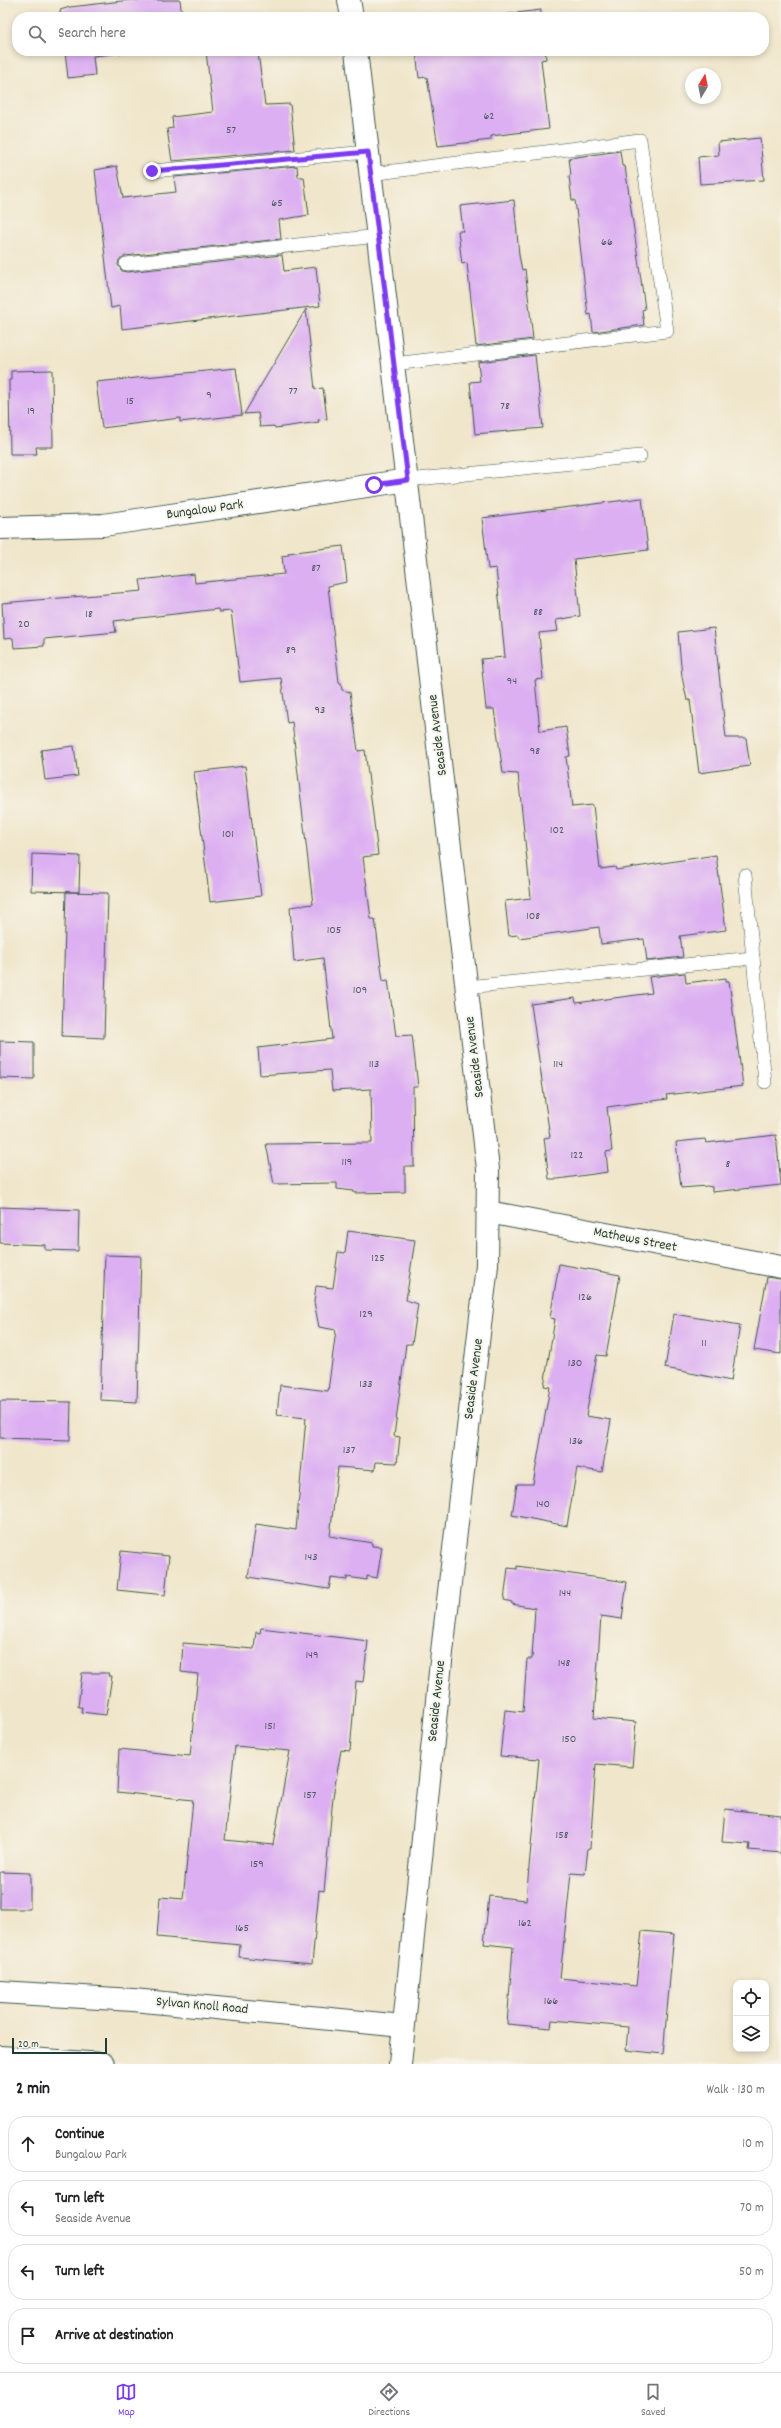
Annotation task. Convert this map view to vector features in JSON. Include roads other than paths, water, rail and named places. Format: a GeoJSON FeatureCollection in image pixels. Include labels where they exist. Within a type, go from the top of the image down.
{"type":"FeatureCollection","features":[{"type":"Feature","properties":{"kind":"main road"},"geometry":{"type":"LineString","coordinates":[[350,0],[351,12]]}},
{"type":"Feature","properties":{"kind":"main road","name":"Seaside Avenue"},"geometry":{"type":"LineString","coordinates":[[357,56],[408,480],[488,1169],[487,1265],[442,1652],[400,2064]]}},
{"type":"Feature","properties":{"kind":"main road","name":"Bungalow Park"},"geometry":{"type":"LineString","coordinates":[[0,528],[103,525],[408,480]]}},
{"type":"Feature","properties":{"kind":"main road","name":"Mathews Street"},"geometry":{"type":"LineString","coordinates":[[488,1212],[781,1267]]}},
{"type":"Feature","properties":{"kind":"main road","name":"Sylvan Knoll Road"},"geometry":{"type":"LineString","coordinates":[[0,1992],[133,2000],[403,2026]]}},
{"type":"Feature","properties":{"kind":"main road"},"geometry":{"type":"LineString","coordinates":[[0,2057],[103,2064]]}},
{"type":"Feature","properties":{"kind":"lane"},"geometry":{"type":"LineString","coordinates":[[370,174],[640,140],[666,331],[394,364]]}},
{"type":"Feature","properties":{"kind":"lane"},"geometry":{"type":"LineString","coordinates":[[152,171],[368,152]]}},
{"type":"Feature","properties":{"kind":"lane"},"geometry":{"type":"LineString","coordinates":[[126,264],[378,236]]}},
{"type":"Feature","properties":{"kind":"lane"},"geometry":{"type":"LineString","coordinates":[[408,480],[640,456]]}},
{"type":"Feature","properties":{"kind":"lane"},"geometry":{"type":"LineString","coordinates":[[744,875],[765,1082]]}},
{"type":"Feature","properties":{"kind":"lane"},"geometry":{"type":"LineString","coordinates":[[467,987],[753,958]]}}]}
